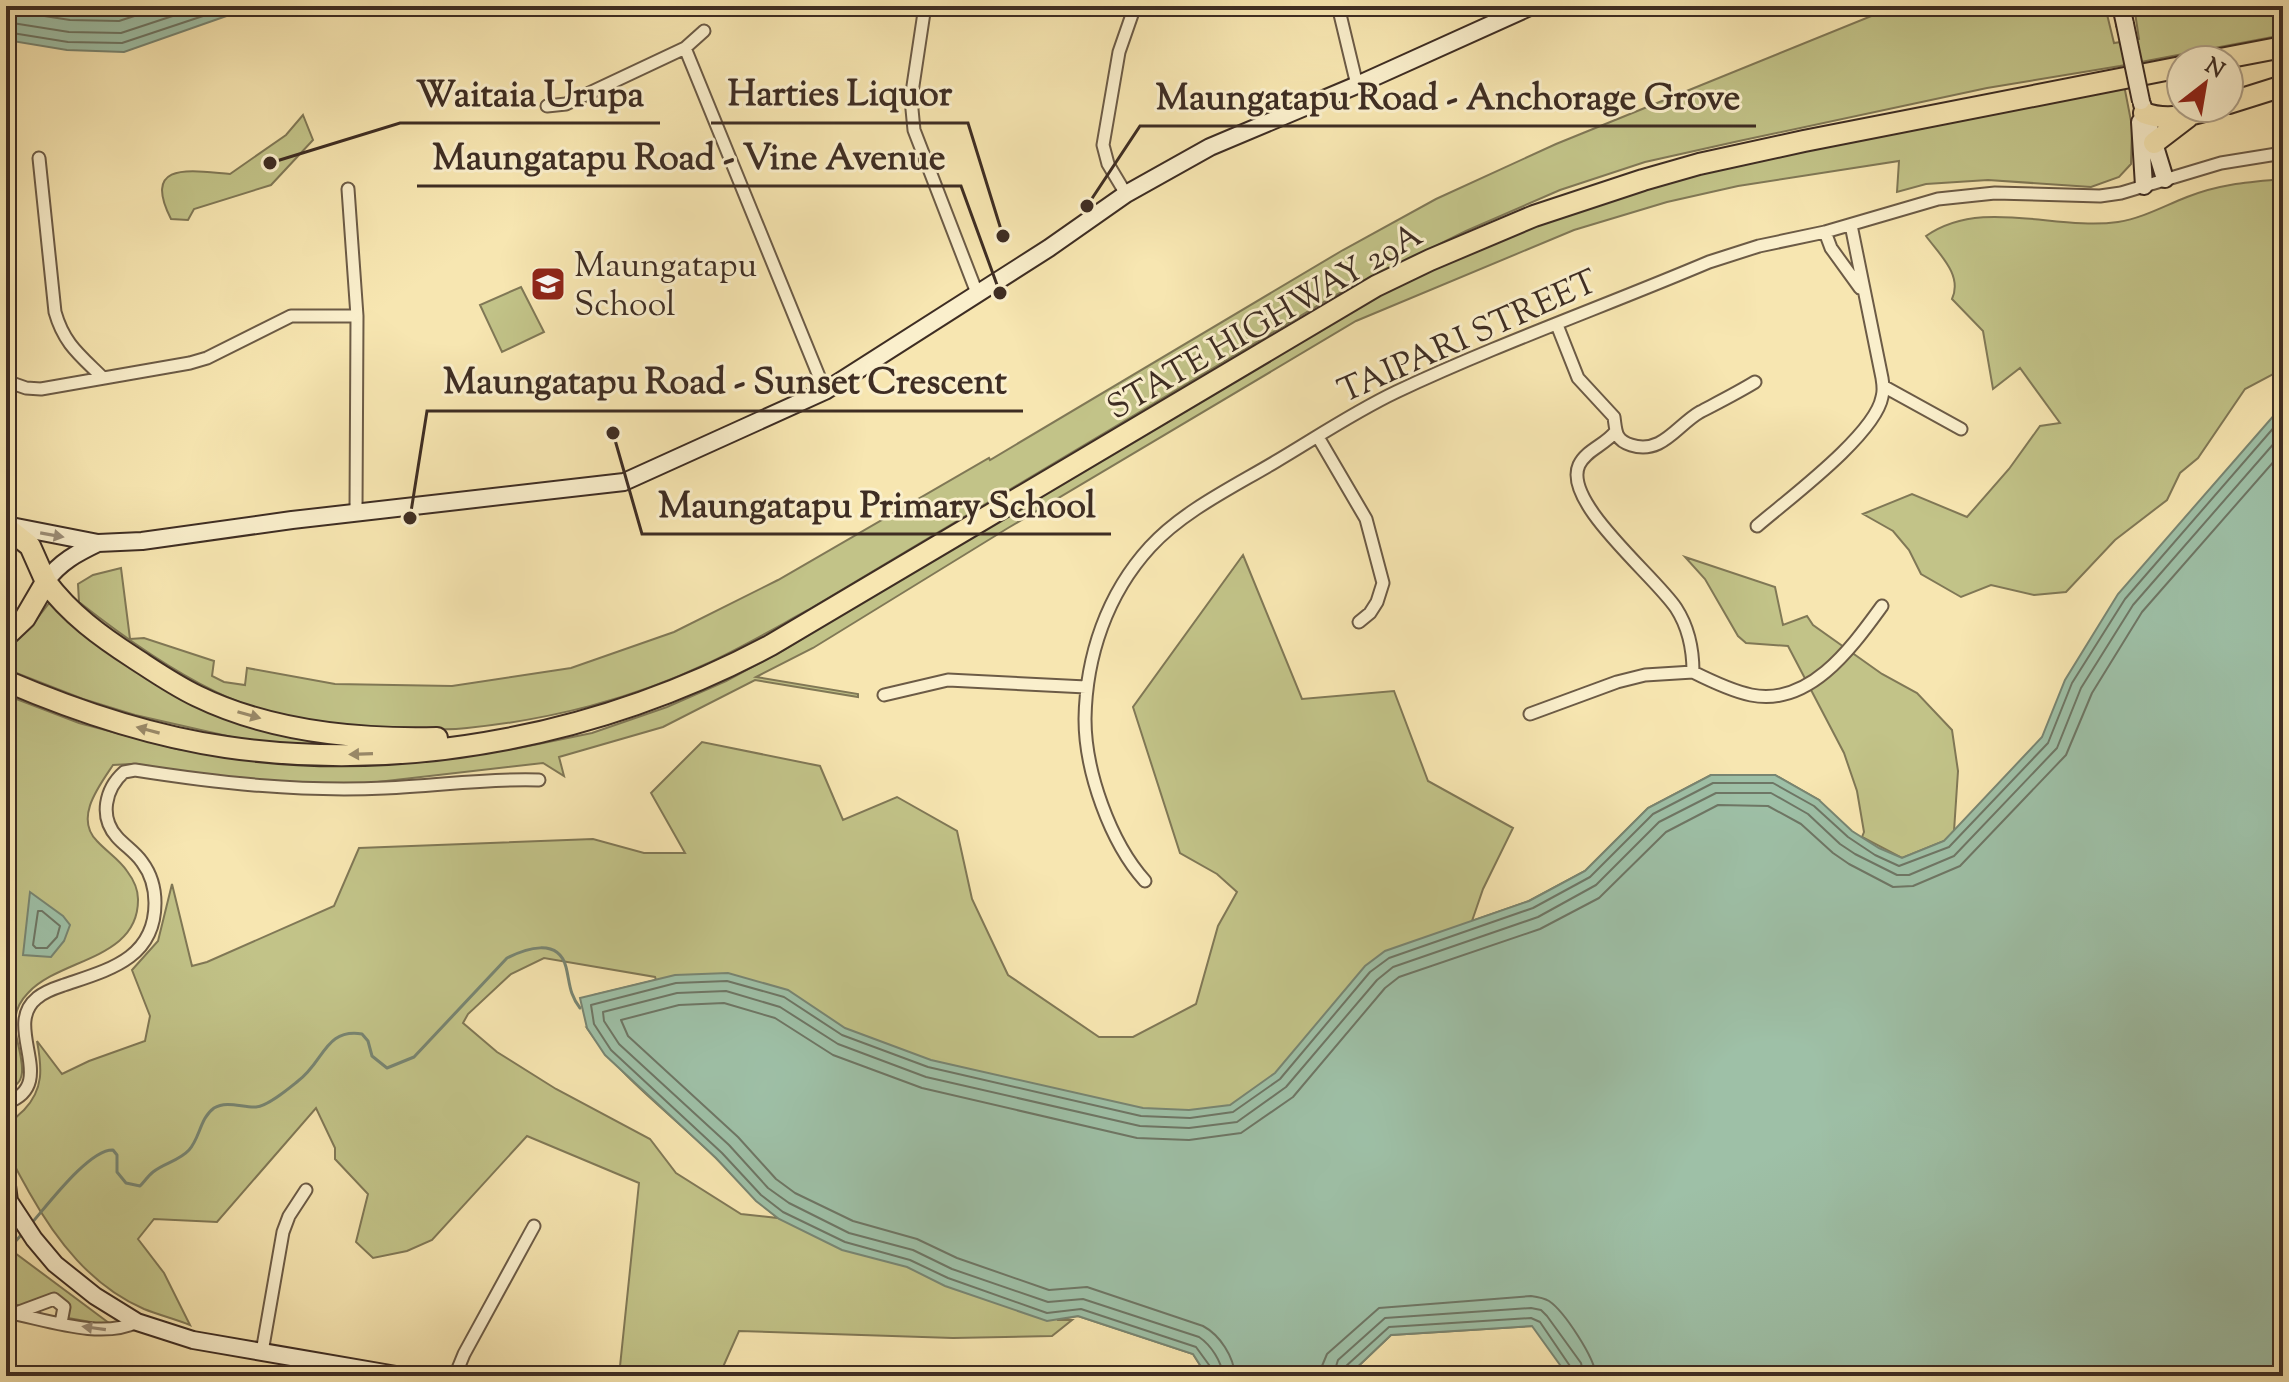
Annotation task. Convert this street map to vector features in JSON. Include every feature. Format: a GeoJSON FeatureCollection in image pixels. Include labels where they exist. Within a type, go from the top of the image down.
{"type":"FeatureCollection","features":[{"type":"Feature","properties":{"kind":"highway"},"geometry":{"type":"LineString","coordinates":[[2245,54],[2283,47]]}},
{"type":"Feature","properties":{"kind":"highway","name":"STATE HIGHWAY 29A"},"geometry":{"type":"LineString","coordinates":[[6,681],[75,708],[154,731],[225,747],[267,752],[345,754],[454,749],[630,707],[739,662],[1376,286],[1494,232],[1590,197],[1699,164],[2165,70]]}},
{"type":"Feature","properties":{"kind":"highway"},"geometry":{"type":"LineString","coordinates":[[2245,98],[2283,86]]}},
{"type":"Feature","properties":{"kind":"highway"},"geometry":{"type":"LineString","coordinates":[[2142,107],[2154,117],[2165,116]]}},
{"type":"Feature","properties":{"kind":"highway"},"geometry":{"type":"LineString","coordinates":[[2154,143],[2179,124]]}},
{"type":"Feature","properties":{"kind":"highway","name":"STATE HIGHWAY 29A"},"geometry":{"type":"LineString","coordinates":[[6,526],[30,546],[46,581],[74,616],[177,686],[221,707],[320,731],[387,738],[521,735]]}},
{"type":"Feature","properties":{"kind":"highway"},"geometry":{"type":"LineString","coordinates":[[6,636],[25,618],[46,581]]}},
{"type":"Feature","properties":{"kind":"street"},"geometry":{"type":"LineString","coordinates":[[925,6],[911,114],[919,143],[977,293]]}},
{"type":"Feature","properties":{"kind":"street"},"geometry":{"type":"LineString","coordinates":[[1126,194],[1108,164],[1103,145],[1119,52],[1135,6]]}},
{"type":"Feature","properties":{"kind":"street"},"geometry":{"type":"LineString","coordinates":[[1338,6],[1357,85]]}},
{"type":"Feature","properties":{"kind":"street"},"geometry":{"type":"LineString","coordinates":[[6,526],[98,543],[166,539],[356,512],[624,482],[825,391],[1126,194],[1210,147],[1532,6]]}},
{"type":"Feature","properties":{"kind":"street"},"geometry":{"type":"LineString","coordinates":[[2121,6],[2142,107],[2165,179]]}},
{"type":"Feature","properties":{"kind":"street"},"geometry":{"type":"LineString","coordinates":[[547,106],[566,104],[685,48],[704,31]]}},
{"type":"Feature","properties":{"kind":"street"},"geometry":{"type":"LineString","coordinates":[[685,48],[825,391]]}},
{"type":"Feature","properties":{"kind":"street"},"geometry":{"type":"LineString","coordinates":[[2142,107],[2144,186]]}},
{"type":"Feature","properties":{"kind":"street","name":"TAIPARI STREET"},"geometry":{"type":"LineString","coordinates":[[1145,881],[1125,856],[1088,761],[1086,687],[1092,652],[1102,624],[1132,571],[1149,548],[1198,508],[1394,393],[1709,262],[1759,246],[1851,225],[1904,207],[1972,193],[2081,198],[2121,193],[2221,163],[2283,153]]}},
{"type":"Feature","properties":{"kind":"street"},"geometry":{"type":"LineString","coordinates":[[39,158],[55,312],[69,345],[103,378]]}},
{"type":"Feature","properties":{"kind":"street"},"geometry":{"type":"LineString","coordinates":[[348,189],[357,316],[356,512]]}},
{"type":"Feature","properties":{"kind":"street"},"geometry":{"type":"LineString","coordinates":[[1757,526],[1816,479],[1859,434],[1879,406],[1883,386],[1851,225]]}},
{"type":"Feature","properties":{"kind":"street"},"geometry":{"type":"LineString","coordinates":[[1825,232],[1831,248],[1864,296]]}},
{"type":"Feature","properties":{"kind":"street"},"geometry":{"type":"LineString","coordinates":[[6,381],[41,389],[103,378],[207,358],[291,316],[357,316]]}},
{"type":"Feature","properties":{"kind":"street"},"geometry":{"type":"LineString","coordinates":[[1557,325],[1578,378],[1614,417],[1615,432],[1624,442],[1644,448],[1658,445],[1699,413],[1755,382]]}},
{"type":"Feature","properties":{"kind":"street"},"geometry":{"type":"LineString","coordinates":[[1883,386],[1961,429]]}},
{"type":"Feature","properties":{"kind":"street"},"geometry":{"type":"LineString","coordinates":[[1615,432],[1608,441],[1584,457],[1576,474],[1576,485],[1594,515],[1661,586],[1678,610],[1693,650],[1693,672]]}},
{"type":"Feature","properties":{"kind":"street"},"geometry":{"type":"LineString","coordinates":[[1318,437],[1366,519],[1383,583],[1377,602],[1359,622]]}},
{"type":"Feature","properties":{"kind":"street"},"geometry":{"type":"LineString","coordinates":[[46,581],[55,568],[68,558],[98,543]]}},
{"type":"Feature","properties":{"kind":"street"},"geometry":{"type":"LineString","coordinates":[[1530,714],[1645,675],[1693,672],[1749,695],[1775,696],[1798,690],[1845,655],[1882,606]]}},
{"type":"Feature","properties":{"kind":"street"},"geometry":{"type":"LineString","coordinates":[[884,695],[948,680],[1086,687]]}},
{"type":"Feature","properties":{"kind":"street"},"geometry":{"type":"LineString","coordinates":[[6,1103],[18,1098],[30,1080],[24,1028],[27,1009],[35,999],[123,963],[140,947],[152,924],[155,904],[150,878],[142,862],[116,836],[106,817],[109,793],[124,772],[135,770],[219,783],[301,789],[385,788],[499,779],[539,780]]}},
{"type":"Feature","properties":{"kind":"street"},"geometry":{"type":"LineString","coordinates":[[6,1178],[10,1205],[55,1264],[78,1284],[137,1322],[193,1340],[402,1376]]}},
{"type":"Feature","properties":{"kind":"street"},"geometry":{"type":"LineString","coordinates":[[262,1352],[283,1232],[289,1216],[306,1190]]}},
{"type":"Feature","properties":{"kind":"street"},"geometry":{"type":"LineString","coordinates":[[455,1376],[469,1344],[534,1226]]}},
{"type":"Feature","properties":{"kind":"street"},"geometry":{"type":"LineString","coordinates":[[10,1313],[54,1299],[64,1307],[61,1323]]}},
{"type":"Feature","properties":{"kind":"street"},"geometry":{"type":"LineString","coordinates":[[10,1313],[106,1330],[137,1322]]}},
{"type":"Feature","properties":{"kind":"green space"},"geometry":{"type":"Polygon","coordinates":[[[1896,6],[2105,6],[2114,43],[2139,39],[2134,6],[2283,6],[2283,35],[2236,44],[2165,44],[2165,57],[1987,88],[1739,141],[1645,162],[1560,190],[1466,231],[1334,296],[808,610],[719,658],[620,698],[528,720],[458,729],[372,727],[280,715],[236,701],[180,673],[145,651],[79,602],[78,584],[93,575],[121,568],[130,639],[144,638],[214,661],[212,676],[224,682],[245,685],[247,668],[335,684],[452,686],[571,668],[674,632],[778,580],[990,460],[1343,250],[1436,199],[1556,144],[1896,6]]]}},
{"type":"Feature","properties":{"kind":"green space"},"geometry":{"type":"Polygon","coordinates":[[[2124,85],[2132,126],[2131,164],[2119,177],[2091,187],[1988,180],[1926,184],[1897,192],[1899,161],[1738,186],[1667,202],[1574,230],[1356,321],[813,648],[756,677],[858,694],[858,697],[755,680],[663,727],[559,757],[564,776],[543,763],[360,784],[224,780],[131,764],[113,765],[91,802],[88,822],[97,841],[133,881],[138,899],[135,919],[126,934],[112,946],[42,981],[23,999],[15,1020],[22,1070],[15,1085],[6,1089],[6,695],[79,723],[177,749],[277,762],[373,762],[514,749],[592,733],[667,707],[726,681],[784,650],[1076,470],[1389,287],[1506,235],[1645,186],[1722,166],[2124,85]]]}},
{"type":"Feature","properties":{"kind":"green space"},"geometry":{"type":"Polygon","coordinates":[[[303,115],[313,140],[271,185],[194,209],[188,220],[171,219],[163,200],[162,187],[167,178],[187,171],[230,174],[286,135],[303,115]]]}},
{"type":"Feature","properties":{"kind":"green space"},"geometry":{"type":"Polygon","coordinates":[[[2283,179],[2283,369],[2245,389],[2198,458],[2180,473],[2167,500],[2115,540],[2066,592],[2034,595],[1991,585],[1961,597],[1921,574],[1909,550],[1893,531],[1863,514],[1912,494],[1967,517],[2009,469],[2040,426],[2060,423],[2020,368],[1993,389],[1983,331],[1952,299],[1955,290],[1952,273],[1926,236],[1948,225],[1995,217],[2094,224],[2118,222],[2145,215],[2211,189],[2283,179]]]}},
{"type":"Feature","properties":{"kind":"green space"},"geometry":{"type":"Polygon","coordinates":[[[521,287],[544,332],[502,352],[480,305],[521,287]]]}},
{"type":"Feature","properties":{"kind":"green space"},"geometry":{"type":"Polygon","coordinates":[[[1243,555],[1302,699],[1394,691],[1428,781],[1513,828],[1483,889],[1472,921],[1529,901],[1585,871],[1648,808],[1711,775],[1775,775],[1819,800],[1352,1190],[594,995],[656,980],[655,977],[544,958],[511,974],[468,1014],[463,1023],[497,1052],[556,1089],[650,1139],[676,1173],[741,1214],[778,1218],[631,1080],[587,1028],[1533,1326],[1391,1335],[1348,1376],[1207,1376],[1193,1354],[1078,1316],[1057,1320],[1072,1320],[1052,1336],[953,1338],[739,1331],[719,1376],[619,1376],[639,1183],[527,1136],[432,1240],[407,1251],[373,1258],[356,1242],[368,1194],[335,1159],[335,1148],[316,1108],[217,1222],[154,1219],[138,1239],[164,1273],[190,1325],[144,1309],[91,1275],[51,1227],[14,1165],[7,1135],[11,1124],[31,1102],[38,1086],[37,1041],[62,1074],[145,1041],[150,1016],[132,970],[158,941],[172,884],[192,966],[334,906],[359,848],[593,839],[644,853],[685,853],[651,793],[702,742],[820,766],[843,820],[897,797],[957,831],[972,899],[1008,975],[1099,1037],[1133,1037],[1196,1004],[1218,926],[1237,892],[1217,874],[1180,853],[1133,707],[1243,555]]]}},
{"type":"Feature","properties":{"kind":"green space"},"geometry":{"type":"Polygon","coordinates":[[[1685,557],[1775,587],[1783,625],[1807,616],[1813,625],[1882,674],[1917,693],[1952,730],[1958,771],[1954,831],[1944,841],[1902,858],[1862,837],[1864,832],[1857,791],[1844,753],[1788,646],[1746,643],[1738,636],[1705,579],[1685,557]]]}},
{"type":"Feature","properties":{"kind":"green space"},"geometry":{"type":"Polygon","coordinates":[[[50,602],[202,704],[414,743],[276,747],[135,715],[6,669],[6,647],[28,630],[50,602]]]}},
{"type":"Feature","properties":{"kind":"green space"},"geometry":{"type":"Polygon","coordinates":[[[6,1243],[11,1250],[113,1326],[68,1318],[69,1309],[63,1300],[27,1306],[6,1304],[6,1243]]]}},
{"type":"Feature","properties":{"kind":"water"},"geometry":{"type":"Polygon","coordinates":[[[6,6],[255,6],[124,52],[67,50],[6,40],[6,6]]]}},
{"type":"Feature","properties":{"kind":"water"},"geometry":{"type":"Polygon","coordinates":[[[2283,405],[2283,1376],[1568,1376],[1532,1326],[1391,1335],[1348,1376],[1207,1376],[1193,1354],[1078,1316],[1047,1321],[945,1286],[907,1267],[842,1250],[779,1219],[756,1201],[716,1158],[605,1055],[587,1028],[580,998],[675,975],[728,973],[788,990],[845,1028],[931,1060],[1143,1108],[1189,1110],[1230,1105],[1275,1073],[1365,966],[1385,951],[1529,901],[1585,871],[1648,808],[1711,775],[1775,775],[1819,800],[1852,831],[1902,858],[1944,841],[2042,737],[2065,680],[2118,594],[2283,405]]]}},
{"type":"Feature","properties":{"kind":"water"},"geometry":{"type":"Polygon","coordinates":[[[30,892],[63,916],[70,925],[64,941],[51,957],[23,955],[30,892]]]}},
{"type":"Feature","properties":{"kind":"waterway"},"geometry":{"type":"LineString","coordinates":[[30,1225],[69,1180],[103,1152],[113,1150],[117,1155],[117,1172],[126,1183],[140,1186],[153,1172],[189,1150],[214,1108],[230,1104],[256,1107],[272,1100],[307,1073],[332,1041],[340,1036],[362,1034],[368,1041],[372,1056],[387,1068],[414,1057],[507,958],[514,955],[540,948],[556,952],[566,967],[572,993],[580,1008]]}},
{"type":"Feature","properties":{"kind":"waterway"},"geometry":{"type":"LineString","coordinates":[[6,1252],[22,1234]]}},
{"type":"Feature","properties":{"kind":"place","name":"Waitaia Urupa"},"geometry":{"type":"Point","coordinates":[270,163]}},
{"type":"Feature","properties":{"kind":"place","name":"Maungatapu Road - Anchorage Grove"},"geometry":{"type":"Point","coordinates":[1087,206]}},
{"type":"Feature","properties":{"kind":"place","name":"Harties Liquor"},"geometry":{"type":"Point","coordinates":[1003,236]}},
{"type":"Feature","properties":{"kind":"place","name":"Maungatapu School"},"geometry":{"type":"Point","coordinates":[548,284]}},
{"type":"Feature","properties":{"kind":"place","name":"Maungatapu Road - Vine Avenue"},"geometry":{"type":"Point","coordinates":[1000,293]}},
{"type":"Feature","properties":{"kind":"place","name":"Maungatapu Primary School"},"geometry":{"type":"Point","coordinates":[613,433]}},
{"type":"Feature","properties":{"kind":"place","name":"Maungatapu Road - Sunset Crescent"},"geometry":{"type":"Point","coordinates":[410,518]}}]}
